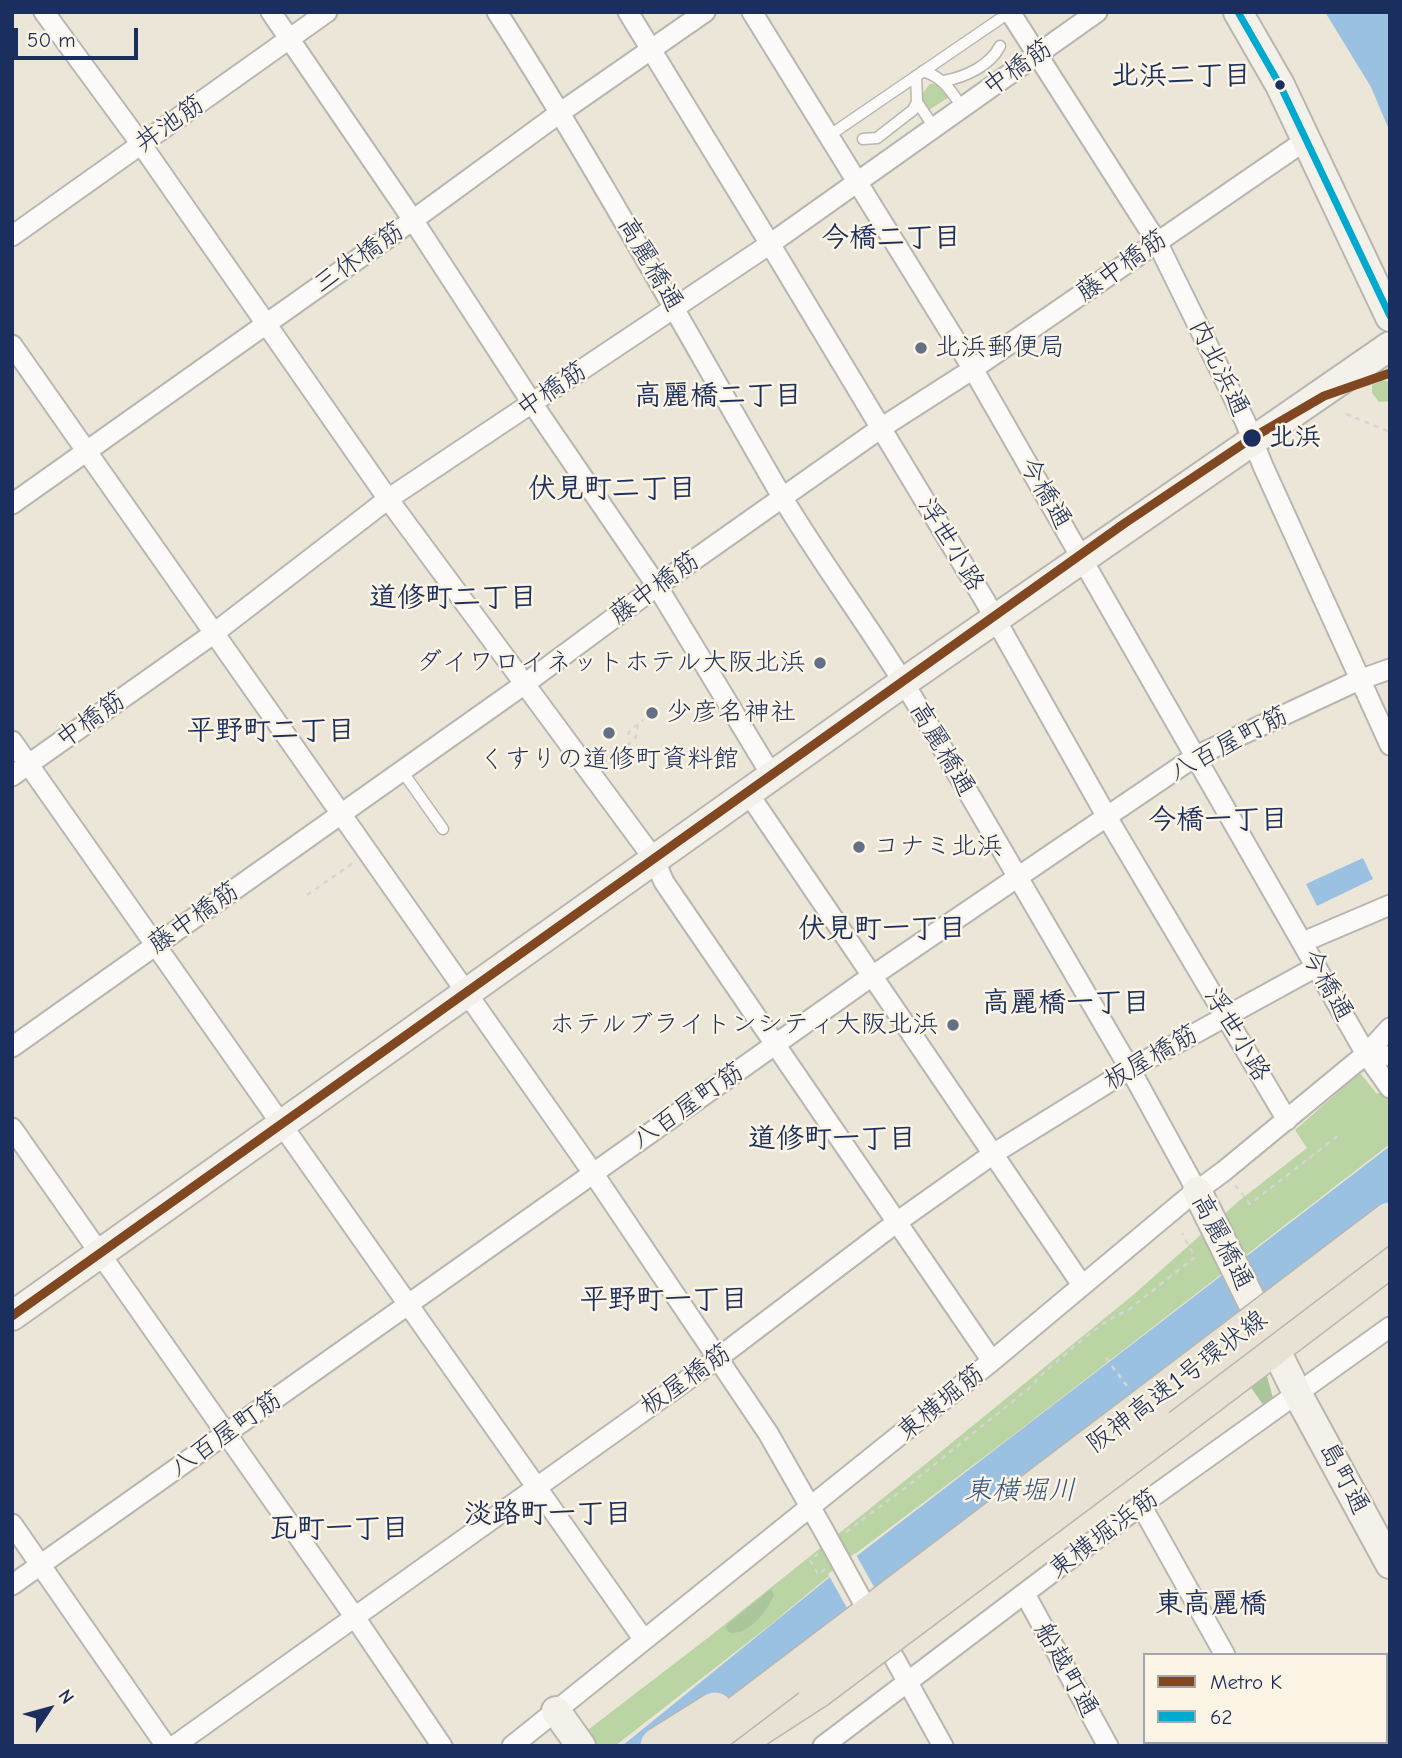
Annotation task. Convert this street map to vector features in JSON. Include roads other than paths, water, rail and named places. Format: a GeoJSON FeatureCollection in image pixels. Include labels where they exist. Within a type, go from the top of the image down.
{"type":"FeatureCollection","features":[{"type":"Feature","properties":{"kind":"highway","name":"阪神高速1号環状線"},"geometry":{"type":"LineString","coordinates":[[697,1746],[1390,1221]]}},
{"type":"Feature","properties":{"kind":"highway"},"geometry":{"type":"LineString","coordinates":[[729,1746],[817,1689],[1278,1352],[1390,1258]]}},
{"type":"Feature","properties":{"kind":"highway"},"geometry":{"type":"LineString","coordinates":[[659,1746],[890,1599]]}},
{"type":"Feature","properties":{"kind":"main road"},"geometry":{"type":"LineString","coordinates":[[1238,12],[1280,85],[1390,317]]}},
{"type":"Feature","properties":{"kind":"main road"},"geometry":{"type":"LineString","coordinates":[[12,1317],[904,682],[1390,346]]}},
{"type":"Feature","properties":{"kind":"main road","name":"高麗橋通"},"geometry":{"type":"LineString","coordinates":[[1199,1196],[1297,1392]]}},
{"type":"Feature","properties":{"kind":"main road","name":"島町通"},"geometry":{"type":"LineString","coordinates":[[1297,1392],[1390,1564]]}},
{"type":"Feature","properties":{"kind":"main road"},"geometry":{"type":"LineString","coordinates":[[556,1711],[578,1741]]}},
{"type":"Feature","properties":{"kind":"street"},"geometry":{"type":"LineString","coordinates":[[44,12],[141,144],[388,499],[526,682],[654,859],[664,882],[992,1361]]}},
{"type":"Feature","properties":{"kind":"street"},"geometry":{"type":"LineString","coordinates":[[271,12],[414,220],[532,403],[657,586],[772,776]]}},
{"type":"Feature","properties":{"kind":"street","name":"丼池筋"},"geometry":{"type":"LineString","coordinates":[[12,236],[327,12]]}},
{"type":"Feature","properties":{"kind":"street","name":"高麗橋通"},"geometry":{"type":"LineString","coordinates":[[497,12],[561,111],[783,498],[904,682],[1016,878],[1130,1069],[1199,1196]]}},
{"type":"Feature","properties":{"kind":"street","name":"浮世小路"},"geometry":{"type":"LineString","coordinates":[[628,12],[881,428],[1287,1120]]}},
{"type":"Feature","properties":{"kind":"street","name":"三休橋筋"},"geometry":{"type":"LineString","coordinates":[[12,504],[414,220],[561,111],[705,12]]}},
{"type":"Feature","properties":{"kind":"street","name":"今橋通"},"geometry":{"type":"LineString","coordinates":[[752,12],[973,369],[1366,1054],[1390,1088]]}},
{"type":"Feature","properties":{"kind":"street","name":"内北浜通"},"geometry":{"type":"LineString","coordinates":[[1010,12],[1157,242],[1253,441],[1390,745]]}},
{"type":"Feature","properties":{"kind":"street","name":"中橋筋"},"geometry":{"type":"LineString","coordinates":[[20,770],[213,634],[388,499],[770,244],[1097,12]]}},
{"type":"Feature","properties":{"kind":"street","name":"藤中橋筋"},"geometry":{"type":"LineString","coordinates":[[12,1047],[881,428],[973,369],[1306,140]]}},
{"type":"Feature","properties":{"kind":"street"},"geometry":{"type":"LineString","coordinates":[[12,345],[593,1173],[768,1433],[811,1508],[831,1535],[943,1746]]}},
{"type":"Feature","properties":{"kind":"street","name":"八百屋町筋"},"geometry":{"type":"LineString","coordinates":[[12,1586],[872,976],[1196,756],[1359,680],[1390,669]]}},
{"type":"Feature","properties":{"kind":"street"},"geometry":{"type":"LineString","coordinates":[[12,741],[20,770],[156,945],[644,1640]]}},
{"type":"Feature","properties":{"kind":"street"},"geometry":{"type":"LineString","coordinates":[[748,793],[1082,1285]]}},
{"type":"Feature","properties":{"kind":"street"},"geometry":{"type":"LineString","coordinates":[[1303,942],[1390,905]]}},
{"type":"Feature","properties":{"kind":"street","name":"板屋橋筋"},"geometry":{"type":"LineString","coordinates":[[174,1746],[718,1359],[897,1222],[993,1154],[1130,1069],[1316,967]]}},
{"type":"Feature","properties":{"kind":"street","name":"東横堀筋"},"geometry":{"type":"LineString","coordinates":[[512,1746],[811,1508],[1082,1285],[1199,1196],[1224,1171],[1366,1054],[1390,1028]]}},
{"type":"Feature","properties":{"kind":"street"},"geometry":{"type":"LineString","coordinates":[[1366,1054],[1390,1056]]}},
{"type":"Feature","properties":{"kind":"street"},"geometry":{"type":"LineString","coordinates":[[12,1128],[442,1746]]}},
{"type":"Feature","properties":{"kind":"street","name":"東横堀浜筋"},"geometry":{"type":"LineString","coordinates":[[823,1746],[1141,1505],[1297,1392],[1387,1336]]}},
{"type":"Feature","properties":{"kind":"street"},"geometry":{"type":"LineString","coordinates":[[1141,1505],[1224,1653]]}},
{"type":"Feature","properties":{"kind":"street"},"geometry":{"type":"LineString","coordinates":[[12,1524],[166,1746]]}},
{"type":"Feature","properties":{"kind":"street","name":"船越町通"},"geometry":{"type":"LineString","coordinates":[[1025,1594],[1108,1746]]}},
{"type":"Feature","properties":{"kind":"lane"},"geometry":{"type":"LineString","coordinates":[[830,135],[1010,12]]}},
{"type":"Feature","properties":{"kind":"lane"},"geometry":{"type":"LineString","coordinates":[[944,81],[961,78],[996,55],[1000,46]]}},
{"type":"Feature","properties":{"kind":"lane"},"geometry":{"type":"LineString","coordinates":[[920,73],[934,74],[944,81],[962,107]]}},
{"type":"Feature","properties":{"kind":"lane"},"geometry":{"type":"LineString","coordinates":[[863,139],[877,138],[913,110],[917,102],[920,73]]}},
{"type":"Feature","properties":{"kind":"lane"},"geometry":{"type":"LineString","coordinates":[[917,102],[934,127]]}},
{"type":"Feature","properties":{"kind":"lane"},"geometry":{"type":"LineString","coordinates":[[402,771],[443,829]]}},
{"type":"Feature","properties":{"kind":"water"},"geometry":{"type":"Polygon","coordinates":[[[1325,12],[1390,12],[1390,132],[1371,87],[1325,12]]]}},
{"type":"Feature","properties":{"kind":"water"},"geometry":{"type":"Polygon","coordinates":[[[1363,858],[1373,879],[1317,906],[1306,884],[1363,858]]]}},
{"type":"Feature","properties":{"kind":"water","name":"東横堀川"},"geometry":{"type":"Polygon","coordinates":[[[1390,1146],[1390,1269],[751,1746],[622,1746],[841,1568],[1390,1146]]]}},
{"type":"Feature","properties":{"kind":"metro line","name":"K"},"geometry":{"type":"LineString","coordinates":[[12,1316],[1125,523],[1252,438],[1324,396],[1390,373]]}},
{"type":"Feature","properties":{"kind":"place","name":"北浜郵便局"},"geometry":{"type":"Point","coordinates":[921,348]}},
{"type":"Feature","properties":{"kind":"place","name":"北浜"},"geometry":{"type":"Point","coordinates":[1252,438]}},
{"type":"Feature","properties":{"kind":"place","name":"ダイワロイネットホテル大阪北浜"},"geometry":{"type":"Point","coordinates":[820,663]}},
{"type":"Feature","properties":{"kind":"place","name":"少彦名神社"},"geometry":{"type":"Point","coordinates":[652,713]}},
{"type":"Feature","properties":{"kind":"place","name":"くすりの道修町資料館"},"geometry":{"type":"Point","coordinates":[609,733]}},
{"type":"Feature","properties":{"kind":"place","name":"コナミ北浜"},"geometry":{"type":"Point","coordinates":[859,847]}},
{"type":"Feature","properties":{"kind":"place","name":"ホテルブライトンシティ大阪北浜"},"geometry":{"type":"Point","coordinates":[953,1025]}},
{"type":"Feature","properties":{"kind":"district","name":"北浜二丁目"},"geometry":{"type":"Point","coordinates":[1181,76]}},
{"type":"Feature","properties":{"kind":"district","name":"今橋二丁目"},"geometry":{"type":"Point","coordinates":[891,238]}},
{"type":"Feature","properties":{"kind":"district","name":"高麗橋二丁目"},"geometry":{"type":"Point","coordinates":[718,396]}},
{"type":"Feature","properties":{"kind":"district","name":"伏見町二丁目"},"geometry":{"type":"Point","coordinates":[612,489]}},
{"type":"Feature","properties":{"kind":"district","name":"道修町二丁目"},"geometry":{"type":"Point","coordinates":[453,598]}},
{"type":"Feature","properties":{"kind":"district","name":"平野町二丁目"},"geometry":{"type":"Point","coordinates":[271,731]}},
{"type":"Feature","properties":{"kind":"district","name":"今橋一丁目"},"geometry":{"type":"Point","coordinates":[1218,820]}},
{"type":"Feature","properties":{"kind":"district","name":"伏見町一丁目"},"geometry":{"type":"Point","coordinates":[882,929]}},
{"type":"Feature","properties":{"kind":"district","name":"高麗橋一丁目"},"geometry":{"type":"Point","coordinates":[1066,1003]}},
{"type":"Feature","properties":{"kind":"district","name":"道修町一丁目"},"geometry":{"type":"Point","coordinates":[832,1139]}},
{"type":"Feature","properties":{"kind":"district","name":"平野町一丁目"},"geometry":{"type":"Point","coordinates":[664,1300]}},
{"type":"Feature","properties":{"kind":"district","name":"淡路町一丁目"},"geometry":{"type":"Point","coordinates":[548,1514]}},
{"type":"Feature","properties":{"kind":"district","name":"瓦町一丁目"},"geometry":{"type":"Point","coordinates":[339,1529]}},
{"type":"Feature","properties":{"kind":"district","name":"東高麗橋"},"geometry":{"type":"Point","coordinates":[1211,1604]}}]}
